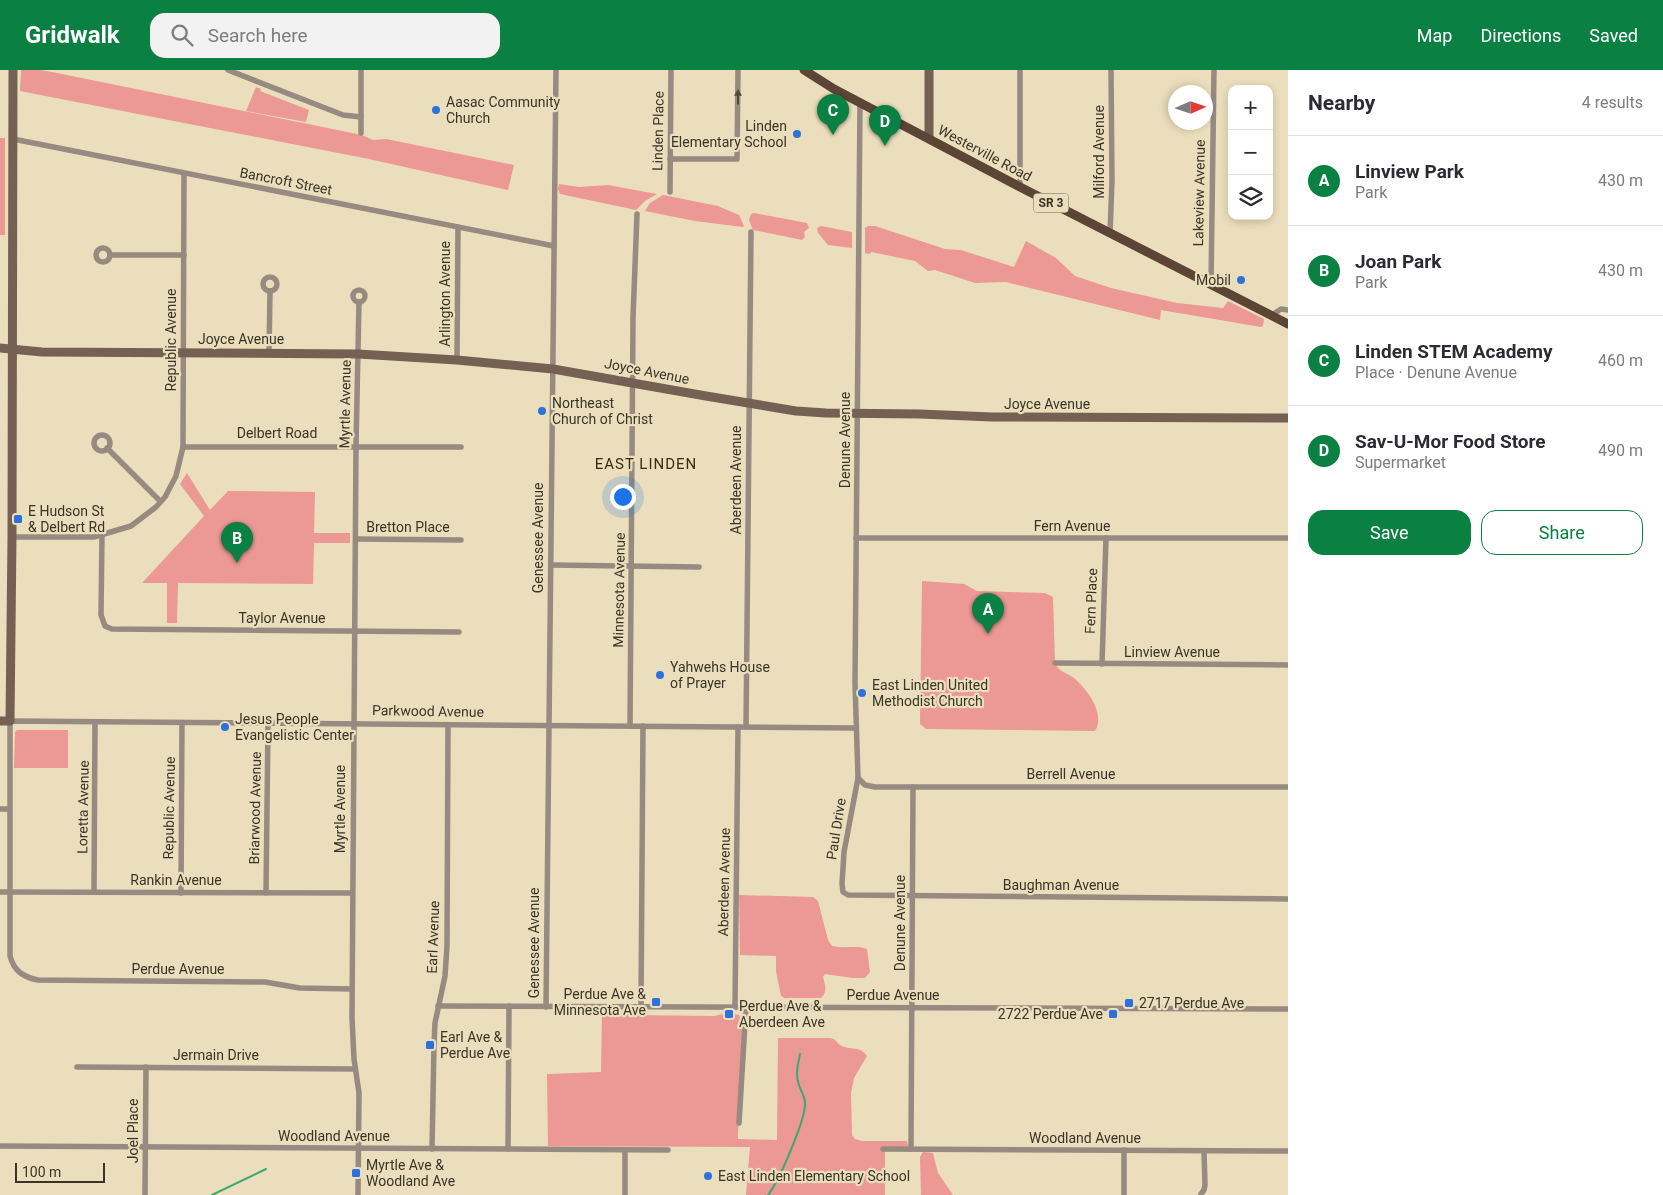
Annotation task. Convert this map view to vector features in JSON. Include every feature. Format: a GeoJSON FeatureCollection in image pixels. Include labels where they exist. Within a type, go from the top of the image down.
{"type":"FeatureCollection","features":[{"type":"Feature","properties":{"kind":"main road","name":"Westerville Road"},"geometry":{"type":"LineString","coordinates":[[804,70],[834,89],[1020,187],[1288,324]]}},
{"type":"Feature","properties":{"kind":"street"},"geometry":{"type":"LineString","coordinates":[[9,892],[13,70]]}},
{"type":"Feature","properties":{"kind":"street"},"geometry":{"type":"LineString","coordinates":[[228,70],[343,114],[361,118]]}},
{"type":"Feature","properties":{"kind":"street"},"geometry":{"type":"LineString","coordinates":[[361,70],[361,133]]}},
{"type":"Feature","properties":{"kind":"street","name":"Genessee Avenue"},"geometry":{"type":"LineString","coordinates":[[546,1006],[556,70]]}},
{"type":"Feature","properties":{"kind":"street","name":"Linden Place"},"geometry":{"type":"LineString","coordinates":[[670,192],[671,70]]}},
{"type":"Feature","properties":{"kind":"street"},"geometry":{"type":"LineString","coordinates":[[670,159],[738,159],[738,70]]}},
{"type":"Feature","properties":{"kind":"street"},"geometry":{"type":"LineString","coordinates":[[929,70],[929,138]]}},
{"type":"Feature","properties":{"kind":"street"},"geometry":{"type":"LineString","coordinates":[[1020,70],[1020,187]]}},
{"type":"Feature","properties":{"kind":"street","name":"Milford Avenue"},"geometry":{"type":"LineString","coordinates":[[1110,234],[1112,70]]}},
{"type":"Feature","properties":{"kind":"street","name":"Lakeview Avenue"},"geometry":{"type":"LineString","coordinates":[[1211,286],[1214,70]]}},
{"type":"Feature","properties":{"kind":"street","name":"Denune Avenue"},"geometry":{"type":"LineString","coordinates":[[858,778],[855,728],[860,102]]}},
{"type":"Feature","properties":{"kind":"street","name":"Bancroft Street"},"geometry":{"type":"LineString","coordinates":[[13,139],[554,246]]}},
{"type":"Feature","properties":{"kind":"street","name":"Republic Avenue"},"geometry":{"type":"LineString","coordinates":[[160,501],[176,476],[183,447],[184,174]]}},
{"type":"Feature","properties":{"kind":"street","name":"Minnesota Avenue"},"geometry":{"type":"LineString","coordinates":[[630,726],[633,318],[637,214]]}},
{"type":"Feature","properties":{"kind":"street","name":"Arlington Avenue"},"geometry":{"type":"LineString","coordinates":[[457,360],[458,228]]}},
{"type":"Feature","properties":{"kind":"street","name":"Aberdeen Avenue"},"geometry":{"type":"LineString","coordinates":[[746,727],[751,232]]}},
{"type":"Feature","properties":{"kind":"street"},"geometry":{"type":"LineString","coordinates":[[110,255],[184,255]]}},
{"type":"Feature","properties":{"kind":"street"},"geometry":{"type":"LineString","coordinates":[[269,353],[270,291]]}},
{"type":"Feature","properties":{"kind":"street","name":"Myrtle Avenue"},"geometry":{"type":"LineString","coordinates":[[358,1195],[359,1093],[355,1069],[352,1018],[352,893],[359,302]]}},
{"type":"Feature","properties":{"kind":"street"},"geometry":{"type":"LineString","coordinates":[[1272,315],[1281,309],[1288,310]]}},
{"type":"Feature","properties":{"kind":"street","name":"Joyce Avenue"},"geometry":{"type":"LineString","coordinates":[[0,348],[42,352],[358,354],[457,360],[553,368],[796,411],[992,417],[1288,418]]}},
{"type":"Feature","properties":{"kind":"street","name":"Delbert Road"},"geometry":{"type":"LineString","coordinates":[[183,447],[461,447]]}},
{"type":"Feature","properties":{"kind":"street"},"geometry":{"type":"LineString","coordinates":[[12,538],[102,536],[131,526],[156,507],[160,501],[107,448]]}},
{"type":"Feature","properties":{"kind":"street","name":"Taylor Avenue"},"geometry":{"type":"LineString","coordinates":[[102,536],[101,614],[105,626],[120,630],[459,632]]}},
{"type":"Feature","properties":{"kind":"street","name":"Fern Avenue"},"geometry":{"type":"LineString","coordinates":[[856,538],[1288,538]]}},
{"type":"Feature","properties":{"kind":"street","name":"Fern Place"},"geometry":{"type":"LineString","coordinates":[[1102,664],[1106,538]]}},
{"type":"Feature","properties":{"kind":"street","name":"Bretton Place"},"geometry":{"type":"LineString","coordinates":[[356,539],[461,540]]}},
{"type":"Feature","properties":{"kind":"street"},"geometry":{"type":"LineString","coordinates":[[551,565],[699,567]]}},
{"type":"Feature","properties":{"kind":"street","name":"Linview Avenue"},"geometry":{"type":"LineString","coordinates":[[1055,663],[1288,665]]}},
{"type":"Feature","properties":{"kind":"street","name":"Parkwood Avenue"},"geometry":{"type":"LineString","coordinates":[[0,721],[855,728]]}},
{"type":"Feature","properties":{"kind":"street","name":"Loretta Avenue"},"geometry":{"type":"LineString","coordinates":[[94,892],[95,722]]}},
{"type":"Feature","properties":{"kind":"street","name":"Republic Avenue"},"geometry":{"type":"LineString","coordinates":[[181,893],[182,723]]}},
{"type":"Feature","properties":{"kind":"street","name":"Briarwood Avenue"},"geometry":{"type":"LineString","coordinates":[[266,893],[268,723]]}},
{"type":"Feature","properties":{"kind":"street","name":"Earl Avenue"},"geometry":{"type":"LineString","coordinates":[[432,1148],[434,1045],[438,1006],[445,976],[447,946],[448,726]]}},
{"type":"Feature","properties":{"kind":"street"},"geometry":{"type":"LineString","coordinates":[[641,1007],[644,726]]}},
{"type":"Feature","properties":{"kind":"street","name":"Aberdeen Avenue"},"geometry":{"type":"LineString","coordinates":[[735,1007],[738,727]]}},
{"type":"Feature","properties":{"kind":"street","name":"Berrell Avenue"},"geometry":{"type":"LineString","coordinates":[[858,778],[865,785],[876,787],[1288,787]]}},
{"type":"Feature","properties":{"kind":"street","name":"Paul Drive"},"geometry":{"type":"LineString","coordinates":[[842,884],[844,852],[858,778]]}},
{"type":"Feature","properties":{"kind":"street","name":"Denune Avenue"},"geometry":{"type":"LineString","coordinates":[[910,1149],[913,787]]}},
{"type":"Feature","properties":{"kind":"street"},"geometry":{"type":"LineString","coordinates":[[0,809],[9,809]]}},
{"type":"Feature","properties":{"kind":"street","name":"Baughman Avenue"},"geometry":{"type":"LineString","coordinates":[[842,884],[843,892],[848,895],[1288,899]]}},
{"type":"Feature","properties":{"kind":"street","name":"Rankin Avenue"},"geometry":{"type":"LineString","coordinates":[[0,892],[352,893]]}},
{"type":"Feature","properties":{"kind":"street","name":"Perdue Avenue"},"geometry":{"type":"LineString","coordinates":[[9,892],[10,956],[16,970],[23,976],[38,980],[265,982],[300,988],[352,989]]}},
{"type":"Feature","properties":{"kind":"street","name":"Perdue Avenue"},"geometry":{"type":"LineString","coordinates":[[438,1006],[1288,1009]]}},
{"type":"Feature","properties":{"kind":"street","name":"Genessee Avenue"},"geometry":{"type":"LineString","coordinates":[[508,1149],[509,1006]]}},
{"type":"Feature","properties":{"kind":"street"},"geometry":{"type":"LineString","coordinates":[[739,1123],[746,1007]]}},
{"type":"Feature","properties":{"kind":"street","name":"Jermain Drive"},"geometry":{"type":"LineString","coordinates":[[77,1067],[355,1069]]}},
{"type":"Feature","properties":{"kind":"street","name":"Joel Place"},"geometry":{"type":"LineString","coordinates":[[145,1195],[146,1067]]}},
{"type":"Feature","properties":{"kind":"street","name":"Woodland Avenue"},"geometry":{"type":"LineString","coordinates":[[0,1146],[668,1150]]}},
{"type":"Feature","properties":{"kind":"street","name":"Woodland Avenue"},"geometry":{"type":"LineString","coordinates":[[883,1149],[1288,1151]]}},
{"type":"Feature","properties":{"kind":"street"},"geometry":{"type":"LineString","coordinates":[[625,1150],[625,1195]]}},
{"type":"Feature","properties":{"kind":"street"},"geometry":{"type":"LineString","coordinates":[[1124,1150],[1124,1195]]}},
{"type":"Feature","properties":{"kind":"street"},"geometry":{"type":"LineString","coordinates":[[1201,1194],[1205,1185],[1204,1151]]}},
{"type":"Feature","properties":{"kind":"shaded area"},"geometry":{"type":"Polygon","coordinates":[[[21,70],[40,70],[57,73],[362,135],[373,140],[386,139],[514,165],[508,190],[369,159],[20,91],[21,70]]]}},
{"type":"Feature","properties":{"kind":"shaded area"},"geometry":{"type":"Polygon","coordinates":[[[256,87],[261,89],[260,91],[309,110],[306,122],[246,111],[256,87]]]}},
{"type":"Feature","properties":{"kind":"shaded area"},"geometry":{"type":"Polygon","coordinates":[[[0,138],[5,138],[5,235],[0,235],[0,138]]]}},
{"type":"Feature","properties":{"kind":"shaded area"},"geometry":{"type":"Polygon","coordinates":[[[559,184],[579,187],[608,185],[657,194],[645,201],[636,210],[560,194],[559,184]]]}},
{"type":"Feature","properties":{"kind":"shaded area"},"geometry":{"type":"Polygon","coordinates":[[[663,195],[718,206],[739,215],[744,226],[695,221],[645,211],[650,203],[663,195]]]}},
{"type":"Feature","properties":{"kind":"shaded area"},"geometry":{"type":"Polygon","coordinates":[[[751,214],[807,223],[809,228],[804,232],[805,237],[802,240],[753,230],[749,220],[751,214]]]}},
{"type":"Feature","properties":{"kind":"shaded area"},"geometry":{"type":"Polygon","coordinates":[[[821,226],[852,232],[852,248],[828,245],[818,233],[817,228],[821,226]]]}},
{"type":"Feature","properties":{"kind":"shaded area"},"geometry":{"type":"Polygon","coordinates":[[[875,226],[945,249],[961,250],[1014,267],[1026,241],[1056,258],[1075,276],[1111,288],[1177,303],[1223,308],[1228,301],[1264,319],[1263,326],[1161,310],[1160,320],[1006,282],[975,283],[935,270],[928,271],[915,261],[871,252],[870,254],[865,253],[865,228],[875,226]]]}},
{"type":"Feature","properties":{"kind":"shaded area"},"geometry":{"type":"Polygon","coordinates":[[[187,473],[210,510],[228,491],[315,492],[314,533],[350,533],[350,543],[314,543],[313,584],[178,583],[177,623],[167,623],[167,583],[142,583],[204,516],[180,484],[187,473]]]}},
{"type":"Feature","properties":{"kind":"shaded area"},"geometry":{"type":"Polygon","coordinates":[[[922,581],[964,584],[977,591],[1045,593],[1053,597],[1055,663],[1061,670],[1079,683],[1094,702],[1098,717],[1095,731],[926,729],[920,724],[922,581]]]}},
{"type":"Feature","properties":{"kind":"shaded area"},"geometry":{"type":"Polygon","coordinates":[[[17,730],[68,730],[68,768],[14,768],[15,732],[17,730]]]}},
{"type":"Feature","properties":{"kind":"shaded area"},"geometry":{"type":"Polygon","coordinates":[[[739,895],[813,897],[818,901],[828,940],[832,946],[867,949],[870,972],[865,978],[825,974],[823,977],[825,990],[821,998],[784,998],[781,996],[776,971],[776,956],[740,955],[739,895]]]}},
{"type":"Feature","properties":{"kind":"shaded area"},"geometry":{"type":"Polygon","coordinates":[[[602,1012],[630,1015],[714,1016],[728,1013],[739,1015],[742,1055],[738,1139],[777,1140],[778,1038],[830,1038],[844,1047],[861,1050],[867,1056],[854,1078],[851,1093],[852,1135],[855,1139],[862,1141],[907,1141],[908,1146],[885,1150],[885,1195],[746,1195],[750,1147],[548,1146],[547,1074],[601,1072],[602,1012]]]}},
{"type":"Feature","properties":{"kind":"shaded area"},"geometry":{"type":"Polygon","coordinates":[[[923,1152],[933,1153],[938,1173],[953,1195],[921,1195],[920,1157],[923,1152]]]}},
{"type":"Feature","properties":{"kind":"waterway"},"geometry":{"type":"LineString","coordinates":[[768,1195],[779,1177],[791,1150],[804,1111],[804,1096],[797,1077],[800,1054]]}},
{"type":"Feature","properties":{"kind":"waterway"},"geometry":{"type":"LineString","coordinates":[[212,1195],[266,1169]]}},
{"type":"Feature","properties":{"kind":"place","name":"Aasac Community Church"},"geometry":{"type":"Point","coordinates":[436,110]}},
{"type":"Feature","properties":{"kind":"place","name":"Linden Elementary School"},"geometry":{"type":"Point","coordinates":[797,134]}},
{"type":"Feature","properties":{"kind":"place","name":"Linden STEM Academy"},"geometry":{"type":"Point","coordinates":[833,135]}},
{"type":"Feature","properties":{"kind":"place","name":"Sav-U-Mor Food Store"},"geometry":{"type":"Point","coordinates":[885,146]}},
{"type":"Feature","properties":{"kind":"place","name":"Mobil"},"geometry":{"type":"Point","coordinates":[1241,280]}},
{"type":"Feature","properties":{"kind":"place","name":"Northeast Church of Christ"},"geometry":{"type":"Point","coordinates":[542,411]}},
{"type":"Feature","properties":{"kind":"place","name":"E Hudson St & Delbert Rd"},"geometry":{"type":"Point","coordinates":[18,519]}},
{"type":"Feature","properties":{"kind":"place","name":"Joan Park"},"geometry":{"type":"Point","coordinates":[237,563]}},
{"type":"Feature","properties":{"kind":"place","name":"Linview Park"},"geometry":{"type":"Point","coordinates":[988,634]}},
{"type":"Feature","properties":{"kind":"place","name":"Yahwehs House of Prayer"},"geometry":{"type":"Point","coordinates":[660,675]}},
{"type":"Feature","properties":{"kind":"place","name":"East Linden United Methodist Church"},"geometry":{"type":"Point","coordinates":[862,693]}},
{"type":"Feature","properties":{"kind":"place","name":"Jesus People Evangelistic Center"},"geometry":{"type":"Point","coordinates":[225,727]}},
{"type":"Feature","properties":{"kind":"place","name":"Perdue Ave & Minnesota Ave"},"geometry":{"type":"Point","coordinates":[656,1002]}},
{"type":"Feature","properties":{"kind":"place","name":"2717 Perdue Ave"},"geometry":{"type":"Point","coordinates":[1129,1003]}},
{"type":"Feature","properties":{"kind":"place","name":"Perdue Ave & Aberdeen Ave"},"geometry":{"type":"Point","coordinates":[729,1014]}},
{"type":"Feature","properties":{"kind":"place","name":"2722 Perdue Ave"},"geometry":{"type":"Point","coordinates":[1113,1014]}},
{"type":"Feature","properties":{"kind":"place","name":"Earl Ave & Perdue Ave"},"geometry":{"type":"Point","coordinates":[430,1045]}},
{"type":"Feature","properties":{"kind":"place","name":"Myrtle Ave & Woodland Ave"},"geometry":{"type":"Point","coordinates":[356,1173]}},
{"type":"Feature","properties":{"kind":"place","name":"East Linden Elementary School"},"geometry":{"type":"Point","coordinates":[708,1176]}},
{"type":"Feature","properties":{"kind":"district","name":"EAST LINDEN"},"geometry":{"type":"Point","coordinates":[646,464]}}]}
